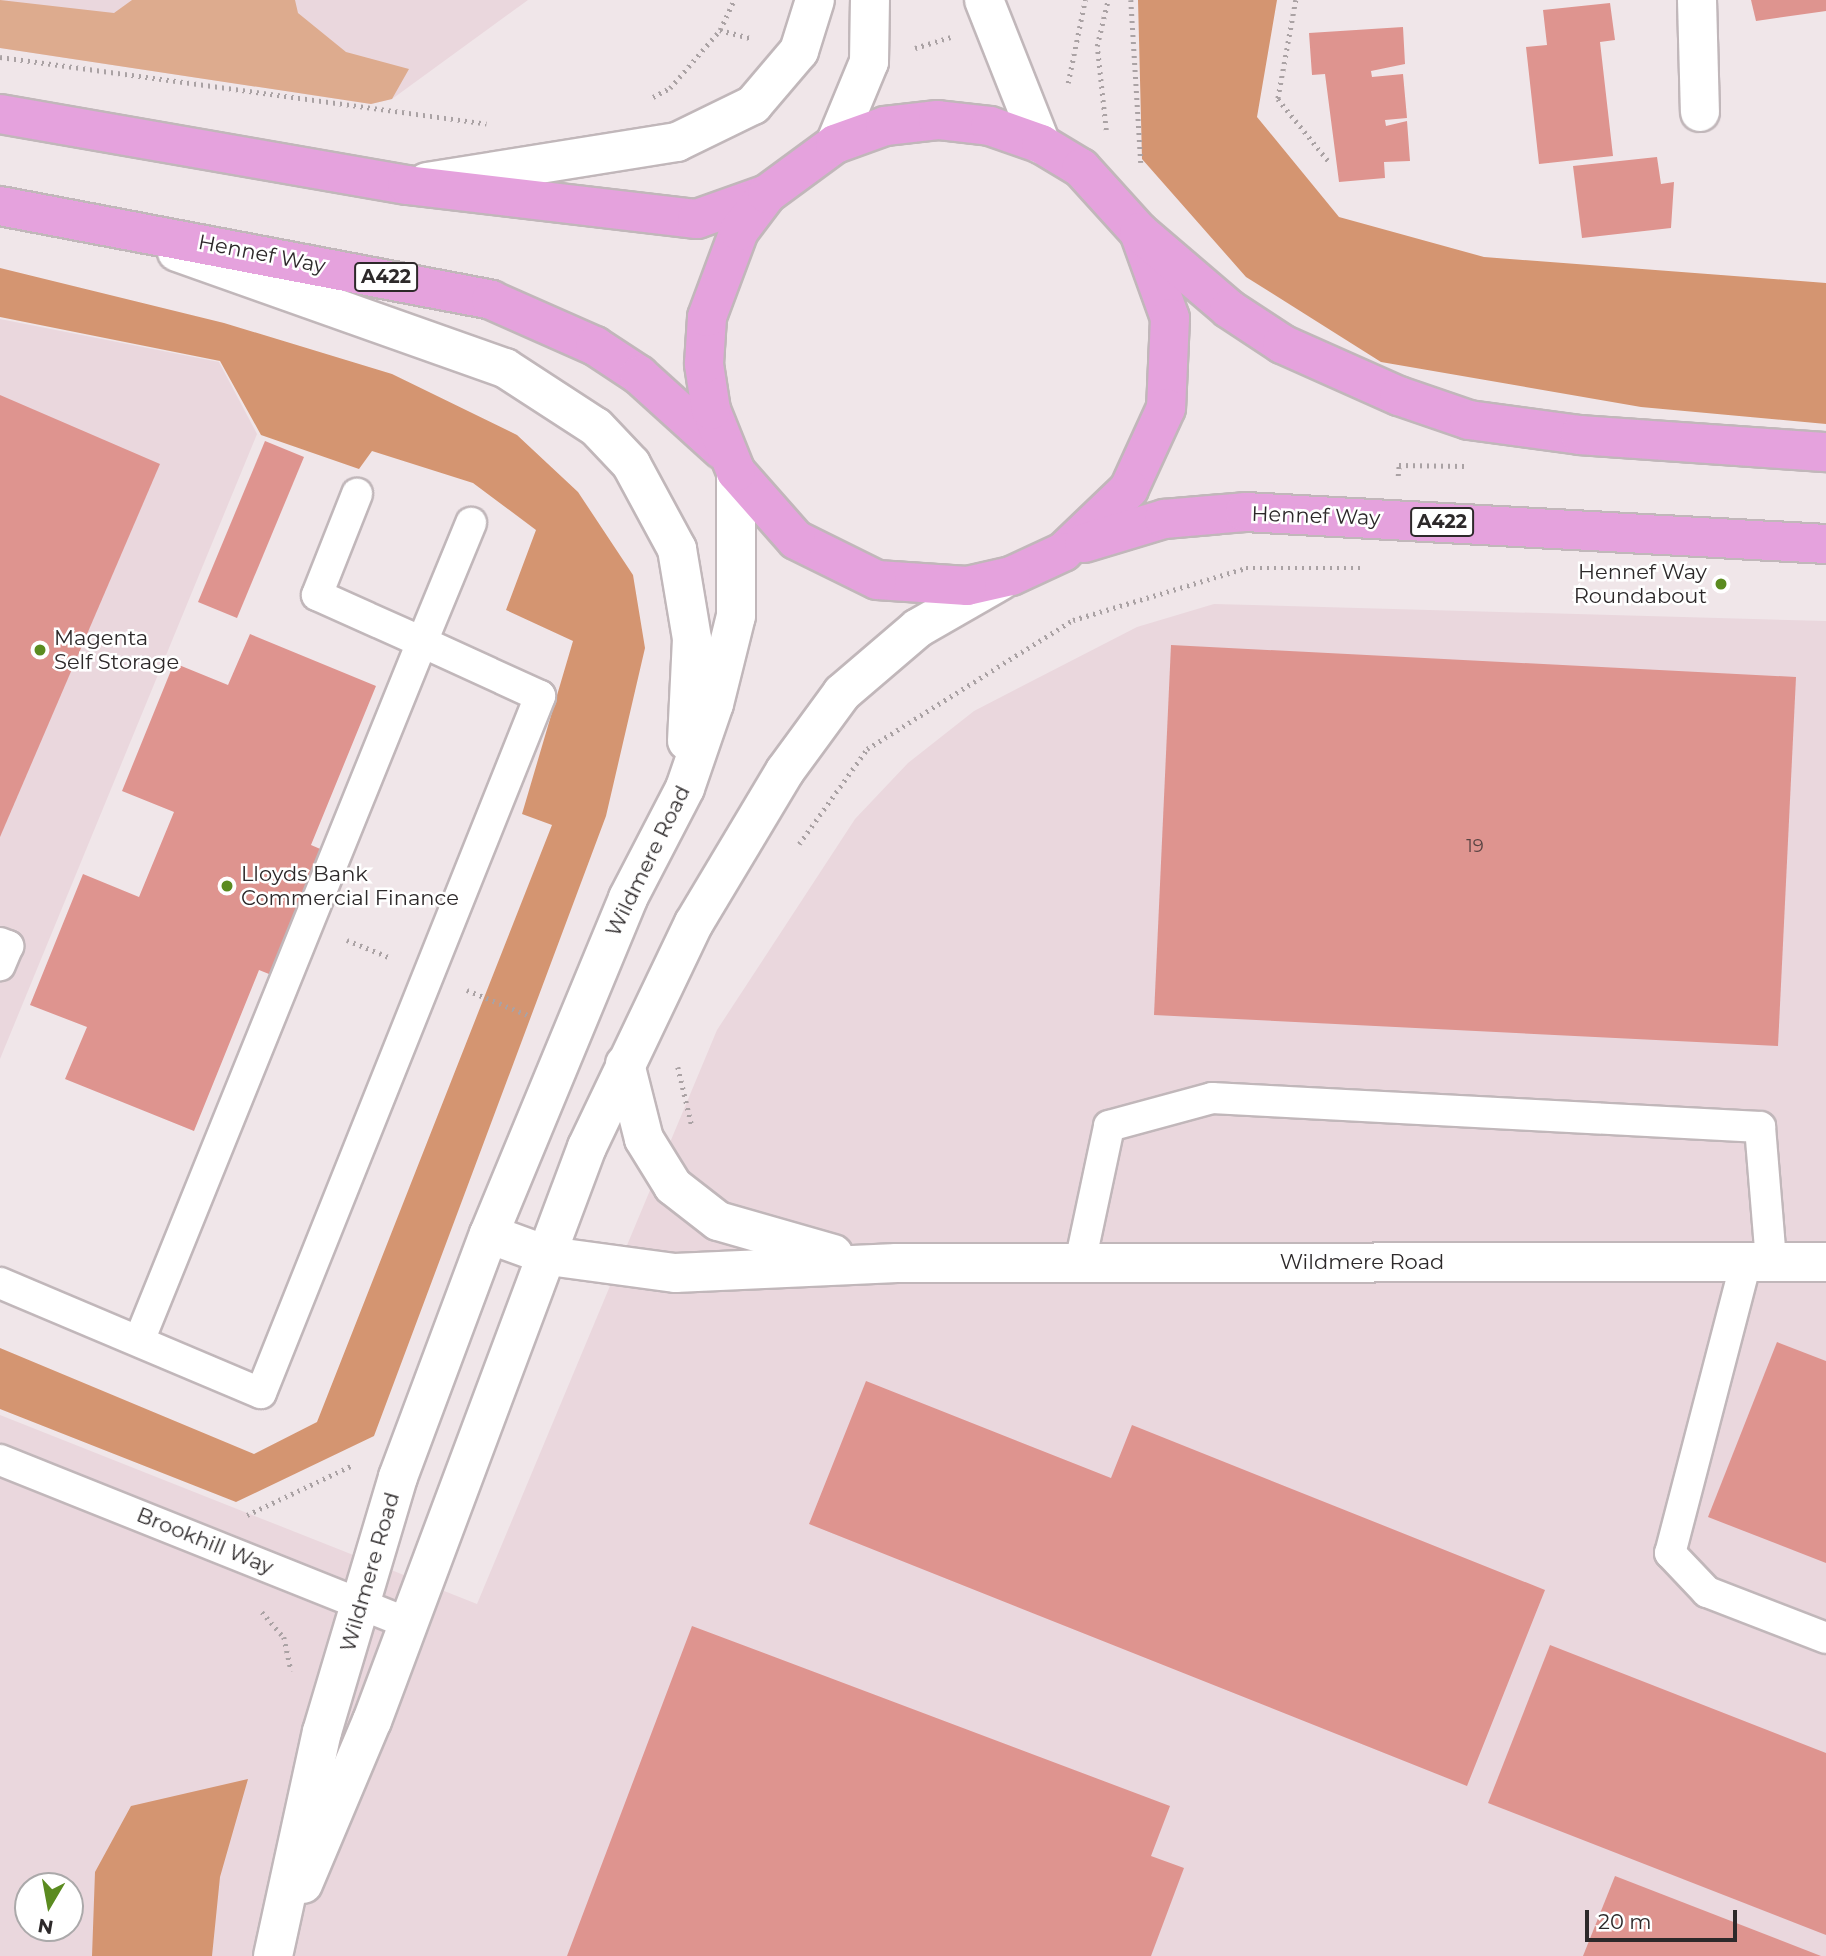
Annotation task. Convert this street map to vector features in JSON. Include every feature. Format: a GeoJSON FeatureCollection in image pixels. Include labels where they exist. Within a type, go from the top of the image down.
{"type":"FeatureCollection","features":[{"type":"Feature","properties":{"kind":"highway"},"geometry":{"type":"LineString","coordinates":[[0,114],[407,185],[696,219],[767,194],[835,144],[885,126],[938,120],[990,126],[1041,144],[1081,168],[1139,232],[1282,344],[1469,420],[1580,435],[1826,452]]}},
{"type":"Feature","properties":{"kind":"highway"},"geometry":{"type":"LineString","coordinates":[[731,463],[711,410],[707,317],[723,262],[767,194]]}},
{"type":"Feature","properties":{"kind":"highway","name":"Hennef Way"},"geometry":{"type":"LineString","coordinates":[[0,206],[434,286],[544,319],[639,375],[731,463],[796,540],[845,568],[922,587],[1011,576],[1123,527],[1207,513],[1394,519],[1826,544]]}},
{"type":"Feature","properties":{"kind":"highway"},"geometry":{"type":"LineString","coordinates":[[1063,552],[1129,489],[1166,408],[1170,318],[1139,232]]}},
{"type":"Feature","properties":{"kind":"street"},"geometry":{"type":"LineString","coordinates":[[407,185],[677,142],[753,105],[799,51],[815,0]]}},
{"type":"Feature","properties":{"kind":"street"},"geometry":{"type":"LineString","coordinates":[[835,144],[869,62],[870,0]]}},
{"type":"Feature","properties":{"kind":"street"},"geometry":{"type":"LineString","coordinates":[[984,0],[1041,144]]}},
{"type":"Feature","properties":{"kind":"street"},"geometry":{"type":"LineString","coordinates":[[1697,0],[1700,112]]}},
{"type":"Feature","properties":{"kind":"street"},"geometry":{"type":"LineString","coordinates":[[86,221],[458,349],[555,396],[596,427],[631,464],[677,550],[692,639],[685,788]]}},
{"type":"Feature","properties":{"kind":"street","name":"Wildmere Road"},"geometry":{"type":"LineString","coordinates":[[285,1920],[300,1827],[358,1603],[489,1234],[628,898],[685,788],[736,617],[731,463]]}},
{"type":"Feature","properties":{"kind":"street","name":"Wildmere Road"},"geometry":{"type":"LineString","coordinates":[[273,1956],[285,1920],[345,1791],[549,1256],[587,1147],[694,923],[813,728],[879,658],[918,628],[1011,576]]}},
{"type":"Feature","properties":{"kind":"street","name":"Wildmere Road"},"geometry":{"type":"LineString","coordinates":[[625,1064],[644,1139],[657,1161],[673,1186],[718,1221],[787,1245],[897,1263]]}},
{"type":"Feature","properties":{"kind":"street","name":"Wildmere Road"},"geometry":{"type":"LineString","coordinates":[[489,1234],[549,1256],[675,1273],[897,1263],[1826,1262]]}},
{"type":"Feature","properties":{"kind":"lane"},"geometry":{"type":"LineString","coordinates":[[0,1283],[261,1393],[540,696],[317,595],[357,494]]}},
{"type":"Feature","properties":{"kind":"lane"},"geometry":{"type":"LineString","coordinates":[[139,1341],[471,523]]}},
{"type":"Feature","properties":{"kind":"lane"},"geometry":{"type":"LineString","coordinates":[[0,943],[8,946],[0,965]]}},
{"type":"Feature","properties":{"kind":"lane"},"geometry":{"type":"LineString","coordinates":[[1080,1263],[1109,1126],[1212,1098],[1760,1127],[1758,1262],[1670,1553],[1707,1592],[1826,1638]]}},
{"type":"Feature","properties":{"kind":"lane","name":"Brookhill Way"},"geometry":{"type":"LineString","coordinates":[[0,1460],[409,1623]]}},
{"type":"Feature","properties":{"kind":"path"},"geometry":{"type":"LineString","coordinates":[[645,101],[670,88],[720,30],[734,0]]}},
{"type":"Feature","properties":{"kind":"path"},"geometry":{"type":"LineString","coordinates":[[1067,92],[1085,0]]}},
{"type":"Feature","properties":{"kind":"path"},"geometry":{"type":"LineString","coordinates":[[1099,129],[1107,138],[1097,46],[1108,0]]}},
{"type":"Feature","properties":{"kind":"path"},"geometry":{"type":"LineString","coordinates":[[1131,0],[1132,86],[1142,172]]}},
{"type":"Feature","properties":{"kind":"path"},"geometry":{"type":"LineString","coordinates":[[1296,0],[1278,99],[1330,163]]}},
{"type":"Feature","properties":{"kind":"path"},"geometry":{"type":"LineString","coordinates":[[0,57],[498,125]]}},
{"type":"Feature","properties":{"kind":"path"},"geometry":{"type":"LineString","coordinates":[[791,854],[867,748],[1073,620],[1246,568],[1390,568],[1399,465],[1463,470],[1469,420]]}},
{"type":"Feature","properties":{"kind":"path"},"geometry":{"type":"LineString","coordinates":[[308,923],[533,1017],[528,1030]]}},
{"type":"Feature","properties":{"kind":"path"},"geometry":{"type":"LineString","coordinates":[[657,1161],[695,1136],[675,1053]]}},
{"type":"Feature","properties":{"kind":"shaded area"},"geometry":{"type":"Polygon","coordinates":[[[0,0],[528,0],[392,99],[371,104],[0,48],[0,0]]]}},
{"type":"Feature","properties":{"kind":"shaded area"},"geometry":{"type":"Polygon","coordinates":[[[0,0],[114,13],[132,0],[295,0],[298,13],[346,52],[409,69],[392,99],[371,104],[0,48],[0,0]]]}},
{"type":"Feature","properties":{"kind":"shaded area"},"geometry":{"type":"Polygon","coordinates":[[[1138,0],[1277,0],[1257,117],[1339,217],[1484,257],[1826,283],[1826,424],[1641,407],[1381,362],[1246,277],[1142,159],[1138,0]]]}},
{"type":"Feature","properties":{"kind":"shaded area"},"geometry":{"type":"Polygon","coordinates":[[[0,268],[224,323],[392,374],[517,435],[578,492],[633,575],[645,648],[606,816],[374,1436],[236,1502],[0,1409],[0,1348],[254,1454],[317,1422],[552,825],[522,814],[573,641],[506,610],[536,530],[473,483],[372,451],[359,469],[261,435],[220,361],[0,317],[0,268]]]}},
{"type":"Feature","properties":{"kind":"shaded area"},"geometry":{"type":"Polygon","coordinates":[[[0,319],[219,362],[257,434],[0,1059],[0,319]]]}},
{"type":"Feature","properties":{"kind":"shaded area"},"geometry":{"type":"Polygon","coordinates":[[[1214,604],[1826,621],[1826,1956],[0,1956],[0,1415],[477,1604],[717,1030],[855,819],[908,763],[974,711],[1137,627],[1214,604]]]}},
{"type":"Feature","properties":{"kind":"shaded area"},"geometry":{"type":"Polygon","coordinates":[[[248,1779],[220,1877],[212,1956],[92,1956],[95,1872],[131,1806],[248,1779]]]}},
{"type":"Feature","properties":{"kind":"building"},"geometry":{"type":"Polygon","coordinates":[[[1751,0],[1826,0],[1826,11],[1756,21],[1751,0]]]}},
{"type":"Feature","properties":{"kind":"building"},"geometry":{"type":"Polygon","coordinates":[[[1610,3],[1615,40],[1600,42],[1613,156],[1539,164],[1526,47],[1547,45],[1543,10],[1610,3]]]}},
{"type":"Feature","properties":{"kind":"building"},"geometry":{"type":"Polygon","coordinates":[[[1403,27],[1405,64],[1371,71],[1372,77],[1403,74],[1407,118],[1385,120],[1386,126],[1407,121],[1410,161],[1384,162],[1385,178],[1339,182],[1325,74],[1312,75],[1309,33],[1403,27]]]}},
{"type":"Feature","properties":{"kind":"building"},"geometry":{"type":"Polygon","coordinates":[[[1657,157],[1661,184],[1674,182],[1671,228],[1582,238],[1573,166],[1657,157]]]}},
{"type":"Feature","properties":{"kind":"building","name":"Magenta Self Storage"},"geometry":{"type":"Polygon","coordinates":[[[0,395],[160,464],[0,837],[0,395]]]}},
{"type":"Feature","properties":{"kind":"building"},"geometry":{"type":"Polygon","coordinates":[[[265,441],[304,457],[237,618],[198,602],[265,441]]]}},
{"type":"Feature","properties":{"kind":"building","name":"Lloyds Bank Commercial Finance"},"geometry":{"type":"Polygon","coordinates":[[[250,634],[376,686],[311,845],[325,851],[274,976],[259,970],[194,1131],[65,1079],[87,1027],[30,1005],[83,874],[139,897],[174,812],[122,791],[174,663],[228,685],[250,634]]]}},
{"type":"Feature","properties":{"kind":"building"},"geometry":{"type":"Polygon","coordinates":[[[1171,645],[1796,677],[1778,1046],[1154,1015],[1171,645]]]}},
{"type":"Feature","properties":{"kind":"building"},"geometry":{"type":"Polygon","coordinates":[[[1777,1342],[1826,1361],[1826,1563],[1708,1517],[1777,1342]]]}},
{"type":"Feature","properties":{"kind":"building"},"geometry":{"type":"Polygon","coordinates":[[[866,1381],[1111,1478],[1132,1425],[1545,1590],[1467,1786],[809,1524],[866,1381]]]}},
{"type":"Feature","properties":{"kind":"building"},"geometry":{"type":"Polygon","coordinates":[[[692,1626],[1170,1806],[1151,1856],[1184,1868],[1151,1956],[567,1956],[692,1626]]]}},
{"type":"Feature","properties":{"kind":"building"},"geometry":{"type":"Polygon","coordinates":[[[1550,1645],[1826,1753],[1826,1935],[1488,1803],[1550,1645]]]}},
{"type":"Feature","properties":{"kind":"building"},"geometry":{"type":"Polygon","coordinates":[[[1615,1876],[1821,1956],[1583,1956],[1615,1876]]]}},
{"type":"Feature","properties":{"kind":"place","name":"Hennef Way Roundabout"},"geometry":{"type":"Point","coordinates":[1721,584]}},
{"type":"Feature","properties":{"kind":"place","name":"Magenta Self Storage"},"geometry":{"type":"Point","coordinates":[40,650]}},
{"type":"Feature","properties":{"kind":"place","name":"Lloyds Bank Commercial Finance"},"geometry":{"type":"Point","coordinates":[227,886]}}]}
